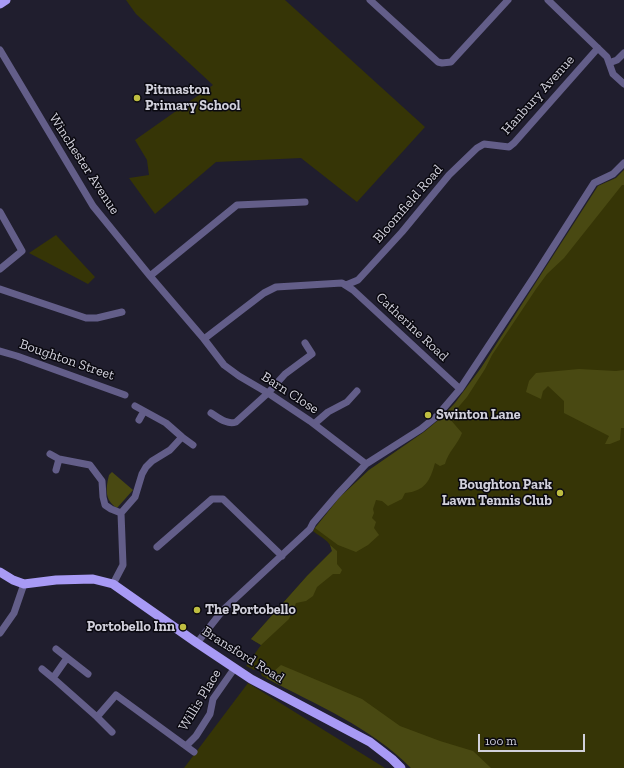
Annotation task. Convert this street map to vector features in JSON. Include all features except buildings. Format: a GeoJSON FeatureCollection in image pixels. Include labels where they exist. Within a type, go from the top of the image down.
{"type":"FeatureCollection","features":[{"type":"Feature","properties":{"kind":"main road"},"geometry":{"type":"LineString","coordinates":[[0,4],[6,0]]}},
{"type":"Feature","properties":{"kind":"main road"},"geometry":{"type":"LineString","coordinates":[[0,572],[13,580],[24,584]]}},
{"type":"Feature","properties":{"kind":"main road","name":"Bransford Road"},"geometry":{"type":"LineString","coordinates":[[24,584],[56,580],[93,579],[113,584],[197,644],[251,679],[370,742],[401,768]]}},
{"type":"Feature","properties":{"kind":"street"},"geometry":{"type":"LineString","coordinates":[[370,0],[438,62],[442,63],[451,62],[508,0]]}},
{"type":"Feature","properties":{"kind":"street"},"geometry":{"type":"LineString","coordinates":[[548,0],[607,57],[613,74],[624,84]]}},
{"type":"Feature","properties":{"kind":"street","name":"Hanbury Avenue"},"geometry":{"type":"LineString","coordinates":[[492,145],[509,147],[514,143],[598,48]]}},
{"type":"Feature","properties":{"kind":"street","name":"Winchester Avenue"},"geometry":{"type":"LineString","coordinates":[[0,50],[93,206],[204,339]]}},
{"type":"Feature","properties":{"kind":"street"},"geometry":{"type":"LineString","coordinates":[[609,63],[617,60],[624,53]]}},
{"type":"Feature","properties":{"kind":"street","name":"Bloomfield Road"},"geometry":{"type":"LineString","coordinates":[[346,285],[358,280],[402,232],[449,175],[477,148],[484,144],[492,145]]}},
{"type":"Feature","properties":{"kind":"street"},"geometry":{"type":"LineString","coordinates":[[197,644],[223,610],[310,529],[313,523],[332,500],[366,464],[421,429],[437,416],[460,389],[594,183],[613,174],[624,163]]}},
{"type":"Feature","properties":{"kind":"street"},"geometry":{"type":"LineString","coordinates":[[150,276],[237,205],[305,202]]}},
{"type":"Feature","properties":{"kind":"street"},"geometry":{"type":"LineString","coordinates":[[0,212],[22,252],[0,269]]}},
{"type":"Feature","properties":{"kind":"street"},"geometry":{"type":"LineString","coordinates":[[204,339],[264,293],[276,287],[342,283],[346,285]]}},
{"type":"Feature","properties":{"kind":"street","name":"Catherine Road"},"geometry":{"type":"LineString","coordinates":[[346,285],[460,389]]}},
{"type":"Feature","properties":{"kind":"street"},"geometry":{"type":"LineString","coordinates":[[0,289],[86,318],[97,318],[122,312]]}},
{"type":"Feature","properties":{"kind":"street","name":"Barn Close"},"geometry":{"type":"LineString","coordinates":[[204,339],[224,365],[239,376],[268,392],[314,424],[366,464]]}},
{"type":"Feature","properties":{"kind":"street"},"geometry":{"type":"LineString","coordinates":[[211,413],[222,421],[233,423],[236,422],[285,374],[312,354],[305,343]]}},
{"type":"Feature","properties":{"kind":"street","name":"Boughton Street"},"geometry":{"type":"LineString","coordinates":[[0,351],[125,395]]}},
{"type":"Feature","properties":{"kind":"street"},"geometry":{"type":"LineString","coordinates":[[314,424],[328,412],[347,402],[357,391]]}},
{"type":"Feature","properties":{"kind":"street"},"geometry":{"type":"LineString","coordinates":[[135,406],[166,423],[193,445]]}},
{"type":"Feature","properties":{"kind":"street"},"geometry":{"type":"LineString","coordinates":[[139,420],[144,411]]}},
{"type":"Feature","properties":{"kind":"street"},"geometry":{"type":"LineString","coordinates":[[113,584],[123,565],[121,513],[135,497],[142,474],[146,467],[152,461],[170,450],[182,436]]}},
{"type":"Feature","properties":{"kind":"street"},"geometry":{"type":"LineString","coordinates":[[50,454],[59,459],[90,465],[102,481],[103,497],[106,505],[121,513]]}},
{"type":"Feature","properties":{"kind":"street"},"geometry":{"type":"LineString","coordinates":[[56,470],[59,459]]}},
{"type":"Feature","properties":{"kind":"street"},"geometry":{"type":"LineString","coordinates":[[157,547],[212,499],[219,498],[223,499],[282,556]]}},
{"type":"Feature","properties":{"kind":"street"},"geometry":{"type":"LineString","coordinates":[[0,633],[14,613],[24,584]]}},
{"type":"Feature","properties":{"kind":"street"},"geometry":{"type":"LineString","coordinates":[[56,648],[88,674]]}},
{"type":"Feature","properties":{"kind":"street"},"geometry":{"type":"LineString","coordinates":[[53,678],[67,658]]}},
{"type":"Feature","properties":{"kind":"street","name":"Willis Place"},"geometry":{"type":"LineString","coordinates":[[186,746],[196,736],[210,714],[214,700],[234,668]]}},
{"type":"Feature","properties":{"kind":"street"},"geometry":{"type":"LineString","coordinates":[[42,669],[112,732]]}},
{"type":"Feature","properties":{"kind":"street","name":"Willis Place"},"geometry":{"type":"LineString","coordinates":[[97,717],[116,694],[194,752]]}},
{"type":"Feature","properties":{"kind":"shaded area"},"geometry":{"type":"Polygon","coordinates":[[[126,0],[285,0],[425,127],[357,202],[301,158],[216,162],[155,214],[129,178],[149,175],[147,160],[135,140],[213,85],[136,14],[126,0]]]}},
{"type":"Feature","properties":{"kind":"shaded area"},"geometry":{"type":"Polygon","coordinates":[[[624,170],[624,768],[411,768],[378,740],[341,716],[262,676],[256,669],[254,670],[246,666],[261,645],[251,639],[307,576],[332,551],[330,544],[313,531],[315,528],[340,497],[369,470],[424,432],[441,418],[455,403],[481,368],[598,186],[616,178],[624,170]]]}},
{"type":"Feature","properties":{"kind":"shaded area"},"geometry":{"type":"Polygon","coordinates":[[[624,170],[624,185],[622,185],[564,258],[547,274],[492,355],[467,397],[449,418],[462,433],[448,456],[445,464],[440,466],[435,463],[426,484],[417,490],[405,493],[402,499],[388,506],[382,501],[376,500],[372,518],[376,522],[374,528],[379,535],[368,545],[356,552],[338,545],[315,528],[340,497],[369,470],[424,432],[441,418],[455,403],[481,368],[598,186],[616,178],[624,170]]]}},
{"type":"Feature","properties":{"kind":"shaded area"},"geometry":{"type":"Polygon","coordinates":[[[56,235],[95,277],[88,284],[29,253],[56,235]]]}},
{"type":"Feature","properties":{"kind":"shaded area"},"geometry":{"type":"Polygon","coordinates":[[[579,369],[624,370],[624,428],[621,428],[620,440],[610,444],[605,444],[609,436],[564,413],[564,401],[548,386],[543,391],[541,399],[526,392],[529,381],[536,373],[579,369]]]}},
{"type":"Feature","properties":{"kind":"shaded area"},"geometry":{"type":"Polygon","coordinates":[[[112,472],[133,490],[117,508],[110,501],[107,493],[109,475],[112,472]]]}},
{"type":"Feature","properties":{"kind":"shaded area"},"geometry":{"type":"Polygon","coordinates":[[[330,545],[337,551],[337,564],[342,570],[340,574],[333,574],[317,587],[313,596],[306,601],[296,603],[289,619],[261,645],[251,639],[307,576],[332,551],[330,545]]]}},
{"type":"Feature","properties":{"kind":"shaded area"},"geometry":{"type":"Polygon","coordinates":[[[281,665],[362,699],[400,726],[440,741],[473,751],[491,768],[411,768],[395,753],[361,729],[266,678],[281,665]]]}},
{"type":"Feature","properties":{"kind":"shaded area"},"geometry":{"type":"Polygon","coordinates":[[[248,683],[385,768],[184,768],[248,683]]]}},
{"type":"Feature","properties":{"kind":"place","name":"Pitmaston Primary School"},"geometry":{"type":"Point","coordinates":[137,98]}},
{"type":"Feature","properties":{"kind":"place","name":"Swinton Lane"},"geometry":{"type":"Point","coordinates":[428,415]}},
{"type":"Feature","properties":{"kind":"place","name":"Boughton Park Lawn Tennis Club"},"geometry":{"type":"Point","coordinates":[560,493]}},
{"type":"Feature","properties":{"kind":"place","name":"The Portobello"},"geometry":{"type":"Point","coordinates":[197,610]}},
{"type":"Feature","properties":{"kind":"place","name":"Portobello Inn"},"geometry":{"type":"Point","coordinates":[183,627]}}]}
